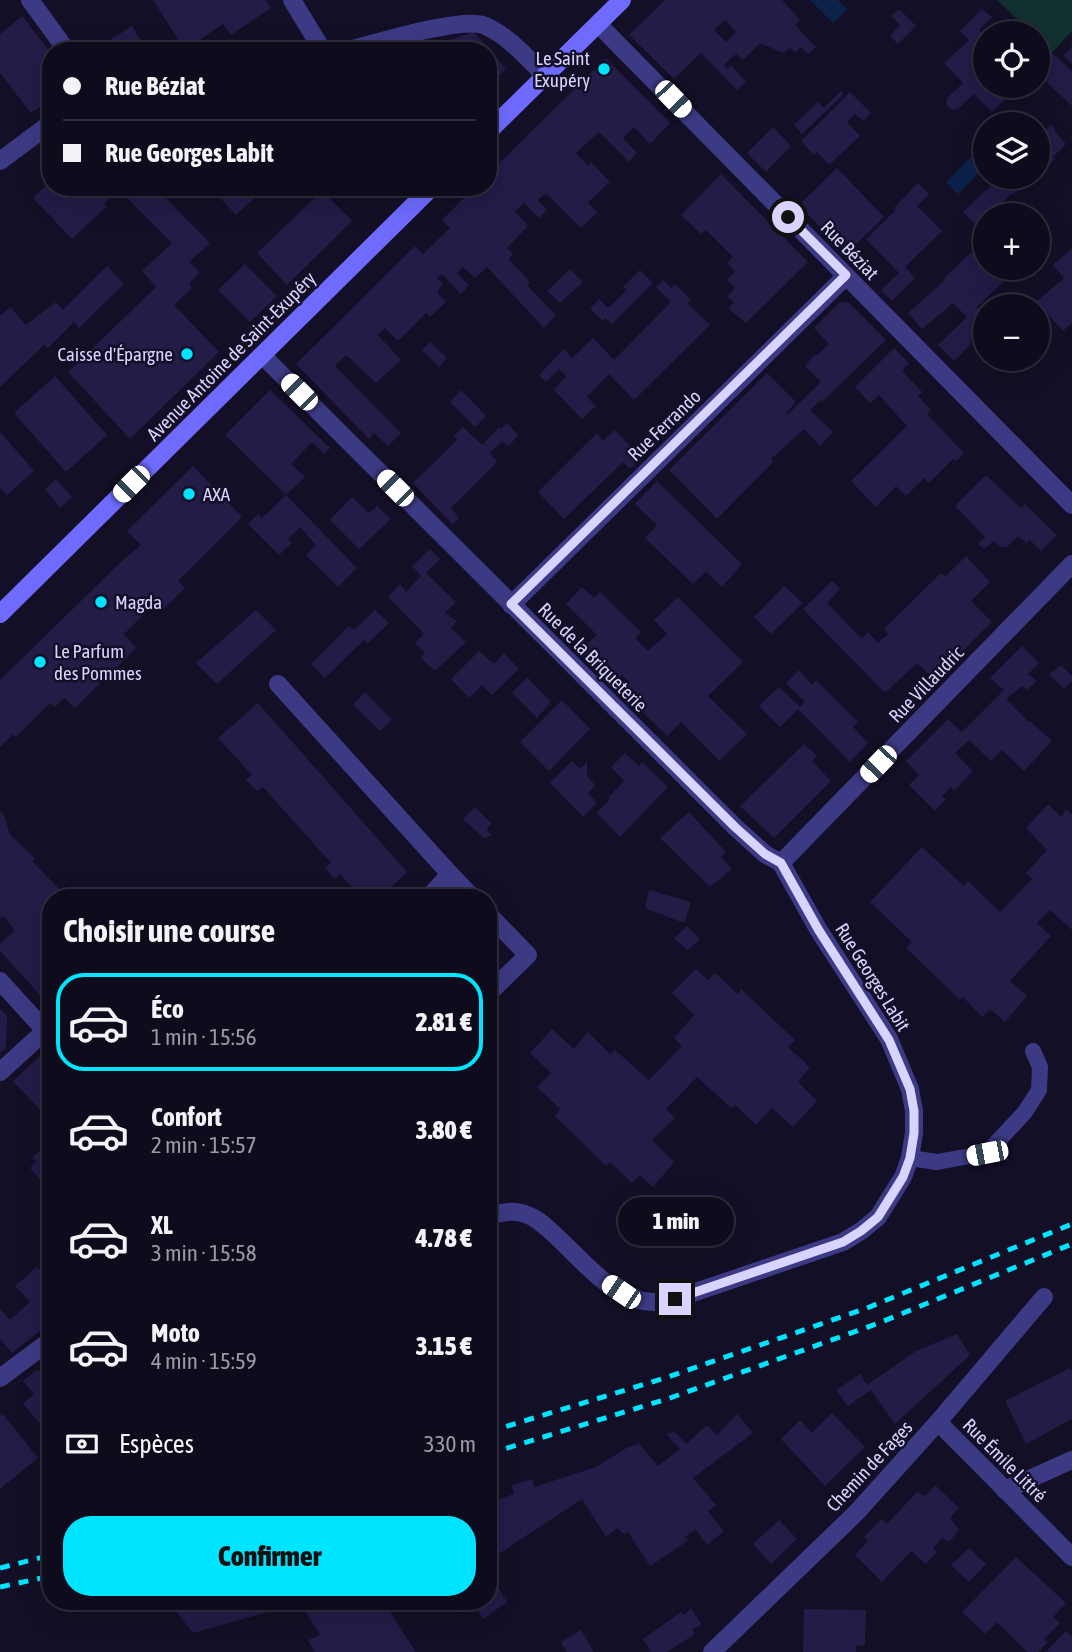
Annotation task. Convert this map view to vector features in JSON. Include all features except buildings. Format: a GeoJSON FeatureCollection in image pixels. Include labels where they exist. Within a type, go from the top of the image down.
{"type":"FeatureCollection","features":[{"type":"Feature","properties":{"kind":"main road"},"geometry":{"type":"LineString","coordinates":[[497,123],[622,0]]}},
{"type":"Feature","properties":{"kind":"main road","name":"Avenue Antoine de Saint-Exupéry"},"geometry":{"type":"LineString","coordinates":[[0,614],[423,196]]}},
{"type":"Feature","properties":{"kind":"street"},"geometry":{"type":"LineString","coordinates":[[30,0],[60,42]]}},
{"type":"Feature","properties":{"kind":"street"},"geometry":{"type":"LineString","coordinates":[[292,0],[318,42]]}},
{"type":"Feature","properties":{"kind":"street"},"geometry":{"type":"LineString","coordinates":[[381,42],[442,27],[468,23],[483,25],[519,50],[545,76]]}},
{"type":"Feature","properties":{"kind":"street","name":"Rue Béziat"},"geometry":{"type":"LineString","coordinates":[[598,24],[1072,505]]}},
{"type":"Feature","properties":{"kind":"street"},"geometry":{"type":"LineString","coordinates":[[0,161],[42,130]]}},
{"type":"Feature","properties":{"kind":"street","name":"Rue Ferrando"},"geometry":{"type":"LineString","coordinates":[[511,604],[846,275]]}},
{"type":"Feature","properties":{"kind":"street","name":"Rue de la Briqueterie"},"geometry":{"type":"LineString","coordinates":[[262,355],[735,827],[765,854],[781,863]]}},
{"type":"Feature","properties":{"kind":"street","name":"Rue Villaudric"},"geometry":{"type":"LineString","coordinates":[[781,863],[1072,564]]}},
{"type":"Feature","properties":{"kind":"street"},"geometry":{"type":"LineString","coordinates":[[278,684],[464,889]]}},
{"type":"Feature","properties":{"kind":"street","name":"Rue Georges Labit"},"geometry":{"type":"LineString","coordinates":[[497,1215],[507,1212],[526,1214],[543,1223],[603,1280],[621,1292],[654,1302],[675,1299],[843,1242],[878,1217],[903,1177],[910,1158],[914,1111],[910,1089],[889,1040],[818,929],[781,863]]}},
{"type":"Feature","properties":{"kind":"street"},"geometry":{"type":"LineString","coordinates":[[436,889],[450,874]]}},
{"type":"Feature","properties":{"kind":"street"},"geometry":{"type":"LineString","coordinates":[[497,923],[528,955],[497,985]]}},
{"type":"Feature","properties":{"kind":"street"},"geometry":{"type":"LineString","coordinates":[[0,981],[42,1027]]}},
{"type":"Feature","properties":{"kind":"street"},"geometry":{"type":"LineString","coordinates":[[0,1072],[42,1039]]}},
{"type":"Feature","properties":{"kind":"street","name":"Chemin de Fages"},"geometry":{"type":"LineString","coordinates":[[712,1652],[856,1513],[938,1422],[1044,1297]]}},
{"type":"Feature","properties":{"kind":"street"},"geometry":{"type":"LineString","coordinates":[[0,1378],[42,1347]]}},
{"type":"Feature","properties":{"kind":"street","name":"Rue Émile Littré"},"geometry":{"type":"LineString","coordinates":[[938,1422],[1072,1557]]}},
{"type":"Feature","properties":{"kind":"street"},"geometry":{"type":"LineString","coordinates":[[1005,1490],[1072,1460]]}},
{"type":"Feature","properties":{"kind":"lane"},"geometry":{"type":"LineString","coordinates":[[910,1158],[937,1163],[987,1153],[1025,1112],[1039,1090],[1040,1067],[1034,1051]]}},
{"type":"Feature","properties":{"kind":"green space"},"geometry":{"type":"Polygon","coordinates":[[[997,0],[1072,0],[1072,31],[1052,53],[1050,21],[1019,21],[997,0]]]}},
{"type":"Feature","properties":{"kind":"water"},"geometry":{"type":"Polygon","coordinates":[[[810,0],[838,0],[847,9],[833,23],[810,0]]]}},
{"type":"Feature","properties":{"kind":"water"},"geometry":{"type":"Polygon","coordinates":[[[973,155],[973,179],[958,194],[946,182],[973,155]]]}},
{"type":"Feature","properties":{"kind":"railway"},"geometry":{"type":"LineString","coordinates":[[497,1429],[665,1378],[867,1308],[1072,1224]]}},
{"type":"Feature","properties":{"kind":"railway"},"geometry":{"type":"LineString","coordinates":[[497,1451],[670,1398],[879,1323],[1072,1244]]}},
{"type":"Feature","properties":{"kind":"railway"},"geometry":{"type":"LineString","coordinates":[[0,1568],[42,1557]]}},
{"type":"Feature","properties":{"kind":"railway"},"geometry":{"type":"LineString","coordinates":[[0,1587],[42,1578]]}},
{"type":"Feature","properties":{"kind":"place","name":"Le Saint Exupéry"},"geometry":{"type":"Point","coordinates":[604,69]}},
{"type":"Feature","properties":{"kind":"place","name":"Caisse d'Épargne"},"geometry":{"type":"Point","coordinates":[187,354]}},
{"type":"Feature","properties":{"kind":"place","name":"AXA"},"geometry":{"type":"Point","coordinates":[189,494]}},
{"type":"Feature","properties":{"kind":"place","name":"Magda"},"geometry":{"type":"Point","coordinates":[101,602]}},
{"type":"Feature","properties":{"kind":"place","name":"Le Parfum des Pommes"},"geometry":{"type":"Point","coordinates":[40,662]}},
{"type":"Feature","properties":{"kind":"route"},"geometry":{"type":"LineString","coordinates":[[675,1299],[843,1242],[878,1217],[903,1177],[910,1158],[914,1111],[910,1089],[889,1040],[818,929],[781,863],[765,854],[735,827],[511,604],[846,275],[788,217]]}}]}
